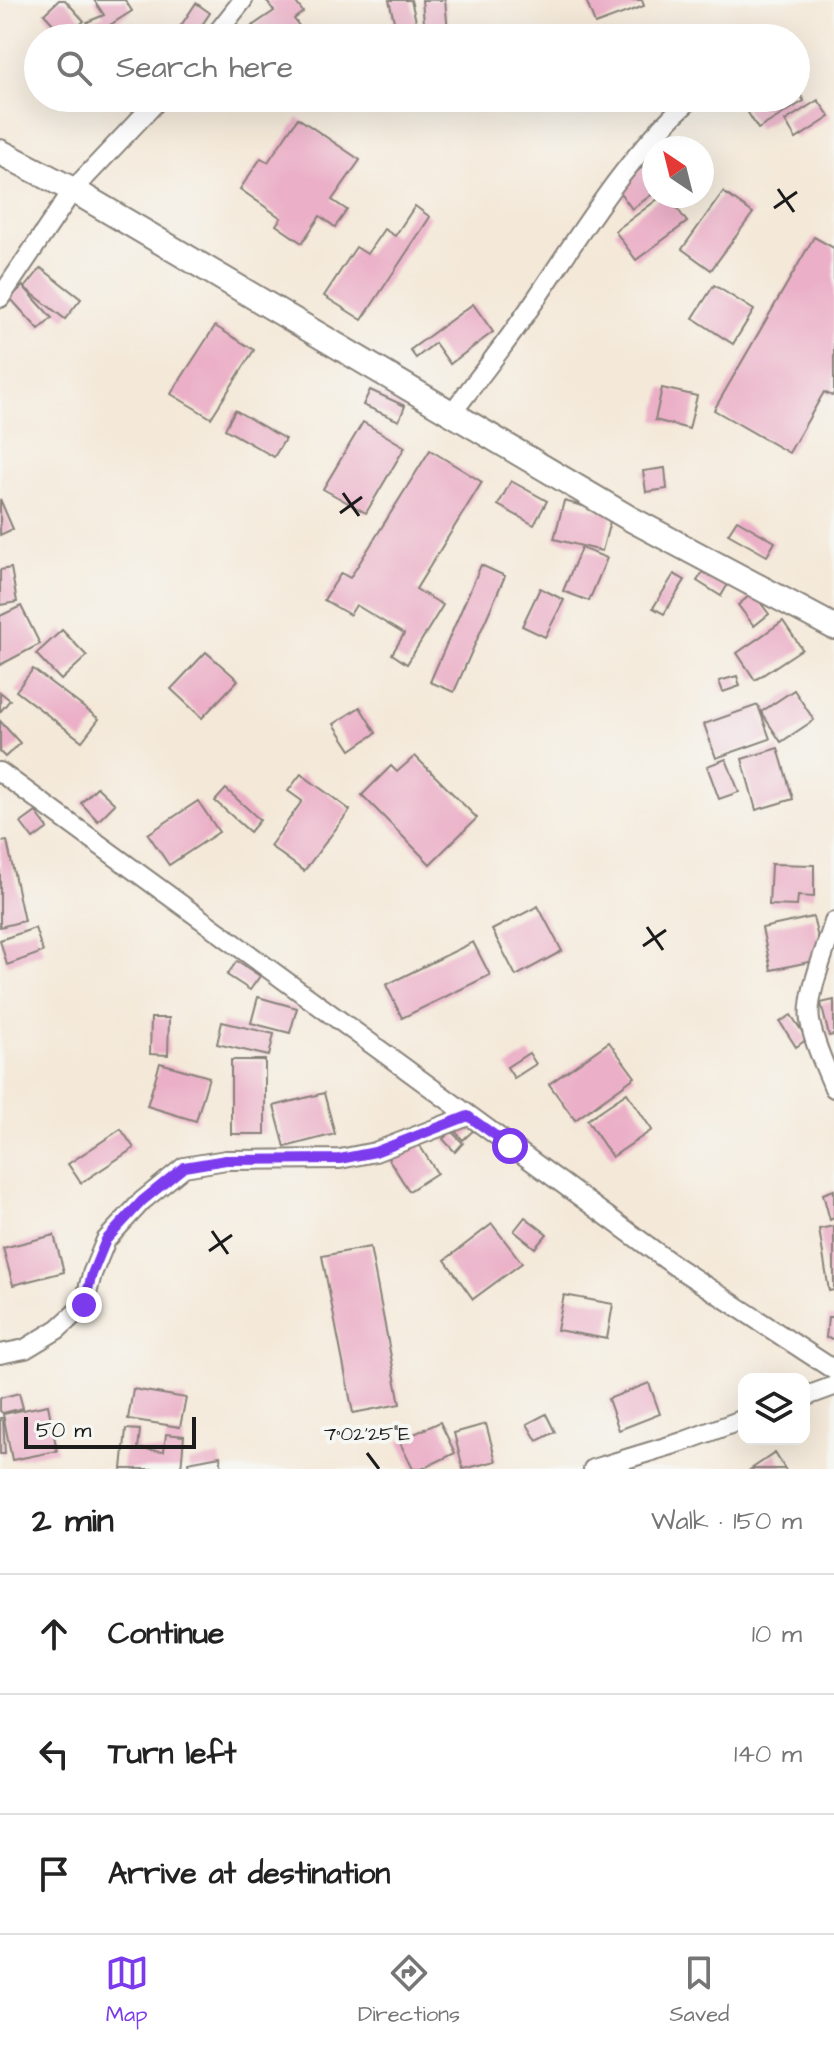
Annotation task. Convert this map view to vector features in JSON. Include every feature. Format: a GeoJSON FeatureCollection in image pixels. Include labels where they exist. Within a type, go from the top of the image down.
{"type":"FeatureCollection","features":[{"type":"Feature","properties":{"kind":"street"},"geometry":{"type":"LineString","coordinates":[[224,24],[243,0]]}},
{"type":"Feature","properties":{"kind":"street"},"geometry":{"type":"LineString","coordinates":[[0,298],[73,190],[147,112]]}},
{"type":"Feature","properties":{"kind":"street"},"geometry":{"type":"LineString","coordinates":[[452,413],[525,315],[608,192],[663,123],[676,112]]}},
{"type":"Feature","properties":{"kind":"street"},"geometry":{"type":"LineString","coordinates":[[0,152],[73,190],[629,518],[834,627]]}},
{"type":"Feature","properties":{"kind":"street"},"geometry":{"type":"LineString","coordinates":[[0,772],[675,1266],[834,1370]]}},
{"type":"Feature","properties":{"kind":"street"},"geometry":{"type":"LineString","coordinates":[[834,922],[810,1001],[809,1018],[834,1088]]}},
{"type":"Feature","properties":{"kind":"street"},"geometry":{"type":"LineString","coordinates":[[0,1354],[25,1349],[58,1329],[84,1305],[106,1240],[142,1201],[184,1167],[226,1160],[340,1159],[375,1152],[468,1116]]}},
{"type":"Feature","properties":{"kind":"street"},"geometry":{"type":"LineString","coordinates":[[810,1395],[834,1386]]}},
{"type":"Feature","properties":{"kind":"street"},"geometry":{"type":"LineString","coordinates":[[593,1469],[738,1421]]}},
{"type":"Feature","properties":{"kind":"building"},"geometry":{"type":"Polygon","coordinates":[[[59,0],[65,0],[84,21],[81,24],[53,24],[44,14],[59,0]]]}},
{"type":"Feature","properties":{"kind":"building"},"geometry":{"type":"Polygon","coordinates":[[[94,0],[125,0],[132,11],[112,24],[88,24],[104,15],[94,0]]]}},
{"type":"Feature","properties":{"kind":"building"},"geometry":{"type":"Polygon","coordinates":[[[266,0],[294,0],[303,12],[294,19],[298,24],[255,24],[274,11],[266,0]]]}},
{"type":"Feature","properties":{"kind":"building"},"geometry":{"type":"Polygon","coordinates":[[[389,0],[411,0],[417,24],[395,24],[389,0]]]}},
{"type":"Feature","properties":{"kind":"building"},"geometry":{"type":"Polygon","coordinates":[[[422,0],[445,0],[447,24],[424,24],[422,0]]]}},
{"type":"Feature","properties":{"kind":"building"},"geometry":{"type":"Polygon","coordinates":[[[586,0],[642,0],[644,6],[595,24],[586,0]]]}},
{"type":"Feature","properties":{"kind":"building"},"geometry":{"type":"Polygon","coordinates":[[[196,3],[210,13],[203,24],[182,24],[196,3]]]}},
{"type":"Feature","properties":{"kind":"building"},"geometry":{"type":"Polygon","coordinates":[[[818,100],[830,117],[796,139],[785,121],[799,112],[810,112],[810,105],[818,100]]]}},
{"type":"Feature","properties":{"kind":"building"},"geometry":{"type":"Polygon","coordinates":[[[748,112],[786,112],[758,129],[748,112]]]}},
{"type":"Feature","properties":{"kind":"building"},"geometry":{"type":"Polygon","coordinates":[[[298,118],[360,160],[332,200],[347,210],[335,227],[320,216],[302,243],[276,225],[281,218],[240,189],[261,158],[268,162],[298,118]]]}},
{"type":"Feature","properties":{"kind":"building"},"geometry":{"type":"Polygon","coordinates":[[[642,168],[642,202],[632,209],[616,187],[642,168]]]}},
{"type":"Feature","properties":{"kind":"building"},"geometry":{"type":"Polygon","coordinates":[[[723,192],[753,213],[711,270],[682,249],[723,192]]]}},
{"type":"Feature","properties":{"kind":"building"},"geometry":{"type":"Polygon","coordinates":[[[415,206],[430,217],[362,320],[324,296],[356,247],[367,254],[384,229],[395,236],[415,206]]]}},
{"type":"Feature","properties":{"kind":"building"},"geometry":{"type":"Polygon","coordinates":[[[646,208],[677,208],[687,222],[636,260],[615,231],[646,208]]]}},
{"type":"Feature","properties":{"kind":"building"},"geometry":{"type":"Polygon","coordinates":[[[814,237],[834,248],[834,393],[832,396],[824,392],[789,453],[714,410],[814,237]]]}},
{"type":"Feature","properties":{"kind":"building"},"geometry":{"type":"Polygon","coordinates":[[[41,268],[81,299],[65,319],[25,288],[41,268]]]}},
{"type":"Feature","properties":{"kind":"building"},"geometry":{"type":"Polygon","coordinates":[[[714,285],[754,310],[733,344],[693,318],[714,285]]]}},
{"type":"Feature","properties":{"kind":"building"},"geometry":{"type":"Polygon","coordinates":[[[23,286],[52,318],[39,330],[10,298],[23,286]]]}},
{"type":"Feature","properties":{"kind":"building"},"geometry":{"type":"Polygon","coordinates":[[[473,304],[493,332],[450,364],[435,343],[416,358],[410,350],[473,304]]]}},
{"type":"Feature","properties":{"kind":"building"},"geometry":{"type":"Polygon","coordinates":[[[215,326],[254,350],[211,418],[171,394],[215,326]]]}},
{"type":"Feature","properties":{"kind":"building"},"geometry":{"type":"Polygon","coordinates":[[[662,388],[697,396],[689,429],[655,420],[662,388]]]}},
{"type":"Feature","properties":{"kind":"building"},"geometry":{"type":"Polygon","coordinates":[[[370,390],[405,406],[399,421],[363,405],[370,390]]]}},
{"type":"Feature","properties":{"kind":"building"},"geometry":{"type":"Polygon","coordinates":[[[235,410],[285,439],[274,457],[225,429],[235,410]]]}},
{"type":"Feature","properties":{"kind":"building"},"geometry":{"type":"Polygon","coordinates":[[[363,422],[405,447],[366,513],[323,489],[363,422]]]}},
{"type":"Feature","properties":{"kind":"building"},"geometry":{"type":"Polygon","coordinates":[[[430,450],[482,482],[416,589],[443,605],[407,664],[392,654],[404,634],[356,605],[350,615],[324,600],[341,573],[350,578],[430,450]]]}},
{"type":"Feature","properties":{"kind":"building"},"geometry":{"type":"Polygon","coordinates":[[[665,468],[667,489],[646,492],[643,471],[665,468]]]}},
{"type":"Feature","properties":{"kind":"building"},"geometry":{"type":"Polygon","coordinates":[[[511,481],[547,501],[534,525],[498,505],[511,481]]]}},
{"type":"Feature","properties":{"kind":"building"},"geometry":{"type":"Polygon","coordinates":[[[0,499],[13,529],[0,535],[0,499]]]}},
{"type":"Feature","properties":{"kind":"building"},"geometry":{"type":"Polygon","coordinates":[[[564,501],[612,514],[602,551],[554,539],[564,501]]]}},
{"type":"Feature","properties":{"kind":"building"},"geometry":{"type":"Polygon","coordinates":[[[737,520],[775,542],[767,556],[728,534],[737,520]]]}},
{"type":"Feature","properties":{"kind":"building"},"geometry":{"type":"Polygon","coordinates":[[[581,548],[607,558],[589,601],[563,591],[581,548]]]}},
{"type":"Feature","properties":{"kind":"building"},"geometry":{"type":"Polygon","coordinates":[[[481,565],[505,576],[454,692],[430,682],[481,565]]]}},
{"type":"Feature","properties":{"kind":"building"},"geometry":{"type":"Polygon","coordinates":[[[11,568],[17,602],[0,605],[0,570],[11,568]]]}},
{"type":"Feature","properties":{"kind":"building"},"geometry":{"type":"Polygon","coordinates":[[[704,570],[728,584],[721,596],[697,581],[704,570]]]}},
{"type":"Feature","properties":{"kind":"building"},"geometry":{"type":"Polygon","coordinates":[[[674,574],[685,580],[664,614],[653,608],[674,574]]]}},
{"type":"Feature","properties":{"kind":"building"},"geometry":{"type":"Polygon","coordinates":[[[540,588],[564,600],[545,637],[522,626],[540,588]]]}},
{"type":"Feature","properties":{"kind":"building"},"geometry":{"type":"Polygon","coordinates":[[[753,593],[769,614],[754,626],[738,605],[753,593]]]}},
{"type":"Feature","properties":{"kind":"building"},"geometry":{"type":"Polygon","coordinates":[[[21,606],[40,644],[0,665],[0,616],[21,606]]]}},
{"type":"Feature","properties":{"kind":"building"},"geometry":{"type":"Polygon","coordinates":[[[783,621],[802,649],[755,680],[737,653],[783,621]]]}},
{"type":"Feature","properties":{"kind":"building"},"geometry":{"type":"Polygon","coordinates":[[[62,630],[87,656],[61,680],[36,654],[62,630]]]}},
{"type":"Feature","properties":{"kind":"building"},"geometry":{"type":"Polygon","coordinates":[[[206,652],[238,680],[202,718],[171,689],[206,652]]]}},
{"type":"Feature","properties":{"kind":"building"},"geometry":{"type":"Polygon","coordinates":[[[33,669],[99,719],[82,741],[16,691],[33,669]]]}},
{"type":"Feature","properties":{"kind":"building"},"geometry":{"type":"Polygon","coordinates":[[[737,676],[740,686],[723,692],[719,681],[737,676]]]}},
{"type":"Feature","properties":{"kind":"building"},"geometry":{"type":"Polygon","coordinates":[[[794,690],[814,720],[781,742],[761,712],[794,690]]]}},
{"type":"Feature","properties":{"kind":"building"},"geometry":{"type":"Polygon","coordinates":[[[0,692],[10,700],[0,712],[0,692]]]}},
{"type":"Feature","properties":{"kind":"building"},"geometry":{"type":"Polygon","coordinates":[[[758,705],[770,739],[716,758],[704,724],[758,705]]]}},
{"type":"Feature","properties":{"kind":"building"},"geometry":{"type":"Polygon","coordinates":[[[360,707],[376,733],[351,750],[334,724],[360,707]]]}},
{"type":"Feature","properties":{"kind":"building"},"geometry":{"type":"Polygon","coordinates":[[[0,721],[20,743],[5,757],[0,752],[0,721]]]}},
{"type":"Feature","properties":{"kind":"building"},"geometry":{"type":"Polygon","coordinates":[[[778,748],[793,799],[756,810],[742,759],[778,748]]]}},
{"type":"Feature","properties":{"kind":"building"},"geometry":{"type":"Polygon","coordinates":[[[415,756],[477,818],[430,864],[362,795],[391,766],[397,772],[415,756]]]}},
{"type":"Feature","properties":{"kind":"building"},"geometry":{"type":"Polygon","coordinates":[[[726,759],[739,792],[719,799],[707,766],[726,759]]]}},
{"type":"Feature","properties":{"kind":"building"},"geometry":{"type":"Polygon","coordinates":[[[301,774],[350,810],[304,871],[270,846],[302,801],[288,791],[301,774]]]}},
{"type":"Feature","properties":{"kind":"building"},"geometry":{"type":"Polygon","coordinates":[[[97,787],[115,804],[98,821],[81,803],[97,787]]]}},
{"type":"Feature","properties":{"kind":"building"},"geometry":{"type":"Polygon","coordinates":[[[226,789],[260,820],[250,832],[215,801],[226,789]]]}},
{"type":"Feature","properties":{"kind":"building"},"geometry":{"type":"Polygon","coordinates":[[[198,801],[219,832],[169,865],[148,834],[198,801]]]}},
{"type":"Feature","properties":{"kind":"building"},"geometry":{"type":"Polygon","coordinates":[[[36,812],[48,828],[33,839],[21,823],[36,812]]]}},
{"type":"Feature","properties":{"kind":"building"},"geometry":{"type":"Polygon","coordinates":[[[7,841],[24,921],[0,927],[0,842],[7,841]]]}},
{"type":"Feature","properties":{"kind":"building"},"geometry":{"type":"Polygon","coordinates":[[[771,864],[814,865],[814,897],[798,896],[797,906],[769,905],[771,864]]]}},
{"type":"Feature","properties":{"kind":"building"},"geometry":{"type":"Polygon","coordinates":[[[538,906],[562,951],[516,976],[492,930],[538,906]]]}},
{"type":"Feature","properties":{"kind":"building"},"geometry":{"type":"Polygon","coordinates":[[[813,917],[823,959],[771,970],[762,928],[813,917]]]}},
{"type":"Feature","properties":{"kind":"building"},"geometry":{"type":"Polygon","coordinates":[[[35,928],[43,952],[7,965],[0,940],[35,928]]]}},
{"type":"Feature","properties":{"kind":"building"},"geometry":{"type":"Polygon","coordinates":[[[473,942],[490,975],[402,1018],[386,985],[473,942]]]}},
{"type":"Feature","properties":{"kind":"building"},"geometry":{"type":"Polygon","coordinates":[[[237,961],[260,976],[250,990],[227,975],[237,961]]]}},
{"type":"Feature","properties":{"kind":"building"},"geometry":{"type":"Polygon","coordinates":[[[258,997],[297,1008],[290,1033],[251,1023],[258,997]]]}},
{"type":"Feature","properties":{"kind":"building"},"geometry":{"type":"Polygon","coordinates":[[[834,1000],[834,1035],[829,1036],[821,1003],[834,1000]]]}},
{"type":"Feature","properties":{"kind":"building"},"geometry":{"type":"Polygon","coordinates":[[[791,1015],[807,1039],[796,1047],[780,1022],[791,1015]]]}},
{"type":"Feature","properties":{"kind":"building"},"geometry":{"type":"Polygon","coordinates":[[[151,1018],[169,1018],[168,1055],[150,1054],[151,1018]]]}},
{"type":"Feature","properties":{"kind":"building"},"geometry":{"type":"Polygon","coordinates":[[[222,1022],[274,1034],[269,1056],[217,1044],[222,1022]]]}},
{"type":"Feature","properties":{"kind":"building"},"geometry":{"type":"Polygon","coordinates":[[[609,1042],[635,1077],[575,1120],[549,1084],[609,1042]]]}},
{"type":"Feature","properties":{"kind":"building"},"geometry":{"type":"Polygon","coordinates":[[[529,1053],[536,1064],[514,1078],[507,1067],[529,1053]]]}},
{"type":"Feature","properties":{"kind":"building"},"geometry":{"type":"Polygon","coordinates":[[[231,1060],[265,1060],[265,1134],[231,1134],[231,1060]]]}},
{"type":"Feature","properties":{"kind":"building"},"geometry":{"type":"Polygon","coordinates":[[[160,1063],[209,1077],[196,1121],[147,1106],[160,1063]]]}},
{"type":"Feature","properties":{"kind":"building"},"geometry":{"type":"Polygon","coordinates":[[[324,1093],[335,1134],[285,1147],[274,1106],[324,1093]]]}},
{"type":"Feature","properties":{"kind":"building"},"geometry":{"type":"Polygon","coordinates":[[[627,1093],[652,1130],[612,1157],[587,1120],[627,1093]]]}},
{"type":"Feature","properties":{"kind":"building"},"geometry":{"type":"Polygon","coordinates":[[[463,1113],[476,1128],[463,1140],[450,1126],[463,1113]]]}},
{"type":"Feature","properties":{"kind":"building"},"geometry":{"type":"Polygon","coordinates":[[[121,1129],[134,1148],[81,1183],[68,1164],[121,1129]]]}},
{"type":"Feature","properties":{"kind":"building"},"geometry":{"type":"Polygon","coordinates":[[[451,1131],[463,1143],[455,1152],[443,1139],[451,1131]]]}},
{"type":"Feature","properties":{"kind":"building"},"geometry":{"type":"Polygon","coordinates":[[[411,1132],[437,1173],[409,1191],[383,1150],[411,1132]]]}},
{"type":"Feature","properties":{"kind":"building"},"geometry":{"type":"Polygon","coordinates":[[[834,1190],[834,1218],[830,1220],[823,1194],[834,1190]]]}},
{"type":"Feature","properties":{"kind":"building"},"geometry":{"type":"Polygon","coordinates":[[[525,1217],[547,1234],[535,1248],[514,1231],[525,1217]]]}},
{"type":"Feature","properties":{"kind":"building"},"geometry":{"type":"Polygon","coordinates":[[[492,1224],[522,1263],[473,1299],[445,1260],[492,1224]]]}},
{"type":"Feature","properties":{"kind":"building"},"geometry":{"type":"Polygon","coordinates":[[[834,1226],[834,1290],[829,1291],[819,1229],[834,1226]]]}},
{"type":"Feature","properties":{"kind":"building"},"geometry":{"type":"Polygon","coordinates":[[[54,1235],[64,1272],[13,1285],[3,1248],[54,1235]]]}},
{"type":"Feature","properties":{"kind":"building"},"geometry":{"type":"Polygon","coordinates":[[[370,1247],[400,1404],[353,1413],[322,1256],[370,1247]]]}},
{"type":"Feature","properties":{"kind":"building"},"geometry":{"type":"Polygon","coordinates":[[[564,1295],[613,1304],[607,1339],[557,1330],[564,1295]]]}},
{"type":"Feature","properties":{"kind":"building"},"geometry":{"type":"Polygon","coordinates":[[[828,1317],[834,1317],[834,1339],[826,1338],[828,1317]]]}},
{"type":"Feature","properties":{"kind":"building"},"geometry":{"type":"Polygon","coordinates":[[[649,1383],[660,1414],[619,1430],[608,1399],[649,1383]]]}},
{"type":"Feature","properties":{"kind":"building"},"geometry":{"type":"Polygon","coordinates":[[[133,1389],[186,1398],[180,1427],[128,1419],[133,1389]]]}},
{"type":"Feature","properties":{"kind":"building"},"geometry":{"type":"Polygon","coordinates":[[[19,1393],[23,1408],[0,1411],[0,1398],[19,1393]]]}},
{"type":"Feature","properties":{"kind":"building"},"geometry":{"type":"Polygon","coordinates":[[[48,1405],[57,1451],[12,1460],[3,1414],[48,1405]]]}},
{"type":"Feature","properties":{"kind":"building"},"geometry":{"type":"Polygon","coordinates":[[[546,1414],[555,1432],[537,1441],[527,1424],[546,1414]]]}},
{"type":"Feature","properties":{"kind":"building"},"geometry":{"type":"Polygon","coordinates":[[[0,1418],[3,1418],[5,1454],[0,1454],[0,1418]]]}},
{"type":"Feature","properties":{"kind":"building"},"geometry":{"type":"Polygon","coordinates":[[[440,1422],[455,1453],[422,1469],[413,1469],[399,1441],[440,1422]]]}},
{"type":"Feature","properties":{"kind":"building"},"geometry":{"type":"Polygon","coordinates":[[[486,1424],[496,1461],[463,1469],[454,1433],[486,1424]]]}},
{"type":"Feature","properties":{"kind":"building"},"geometry":{"type":"Polygon","coordinates":[[[126,1429],[140,1430],[138,1449],[164,1451],[166,1434],[184,1436],[181,1469],[122,1469],[126,1429]]]}},
{"type":"Feature","properties":{"kind":"building"},"geometry":{"type":"Polygon","coordinates":[[[775,1453],[785,1469],[751,1469],[775,1453]]]}},
{"type":"Feature","properties":{"kind":"building"},"geometry":{"type":"Polygon","coordinates":[[[220,1456],[222,1469],[189,1469],[188,1462],[220,1456]]]}},
{"type":"Feature","properties":{"kind":"route"},"geometry":{"type":"LineString","coordinates":[[84,1305],[106,1240],[142,1201],[184,1167],[226,1160],[340,1159],[375,1152],[468,1116],[510,1146]]}}]}
